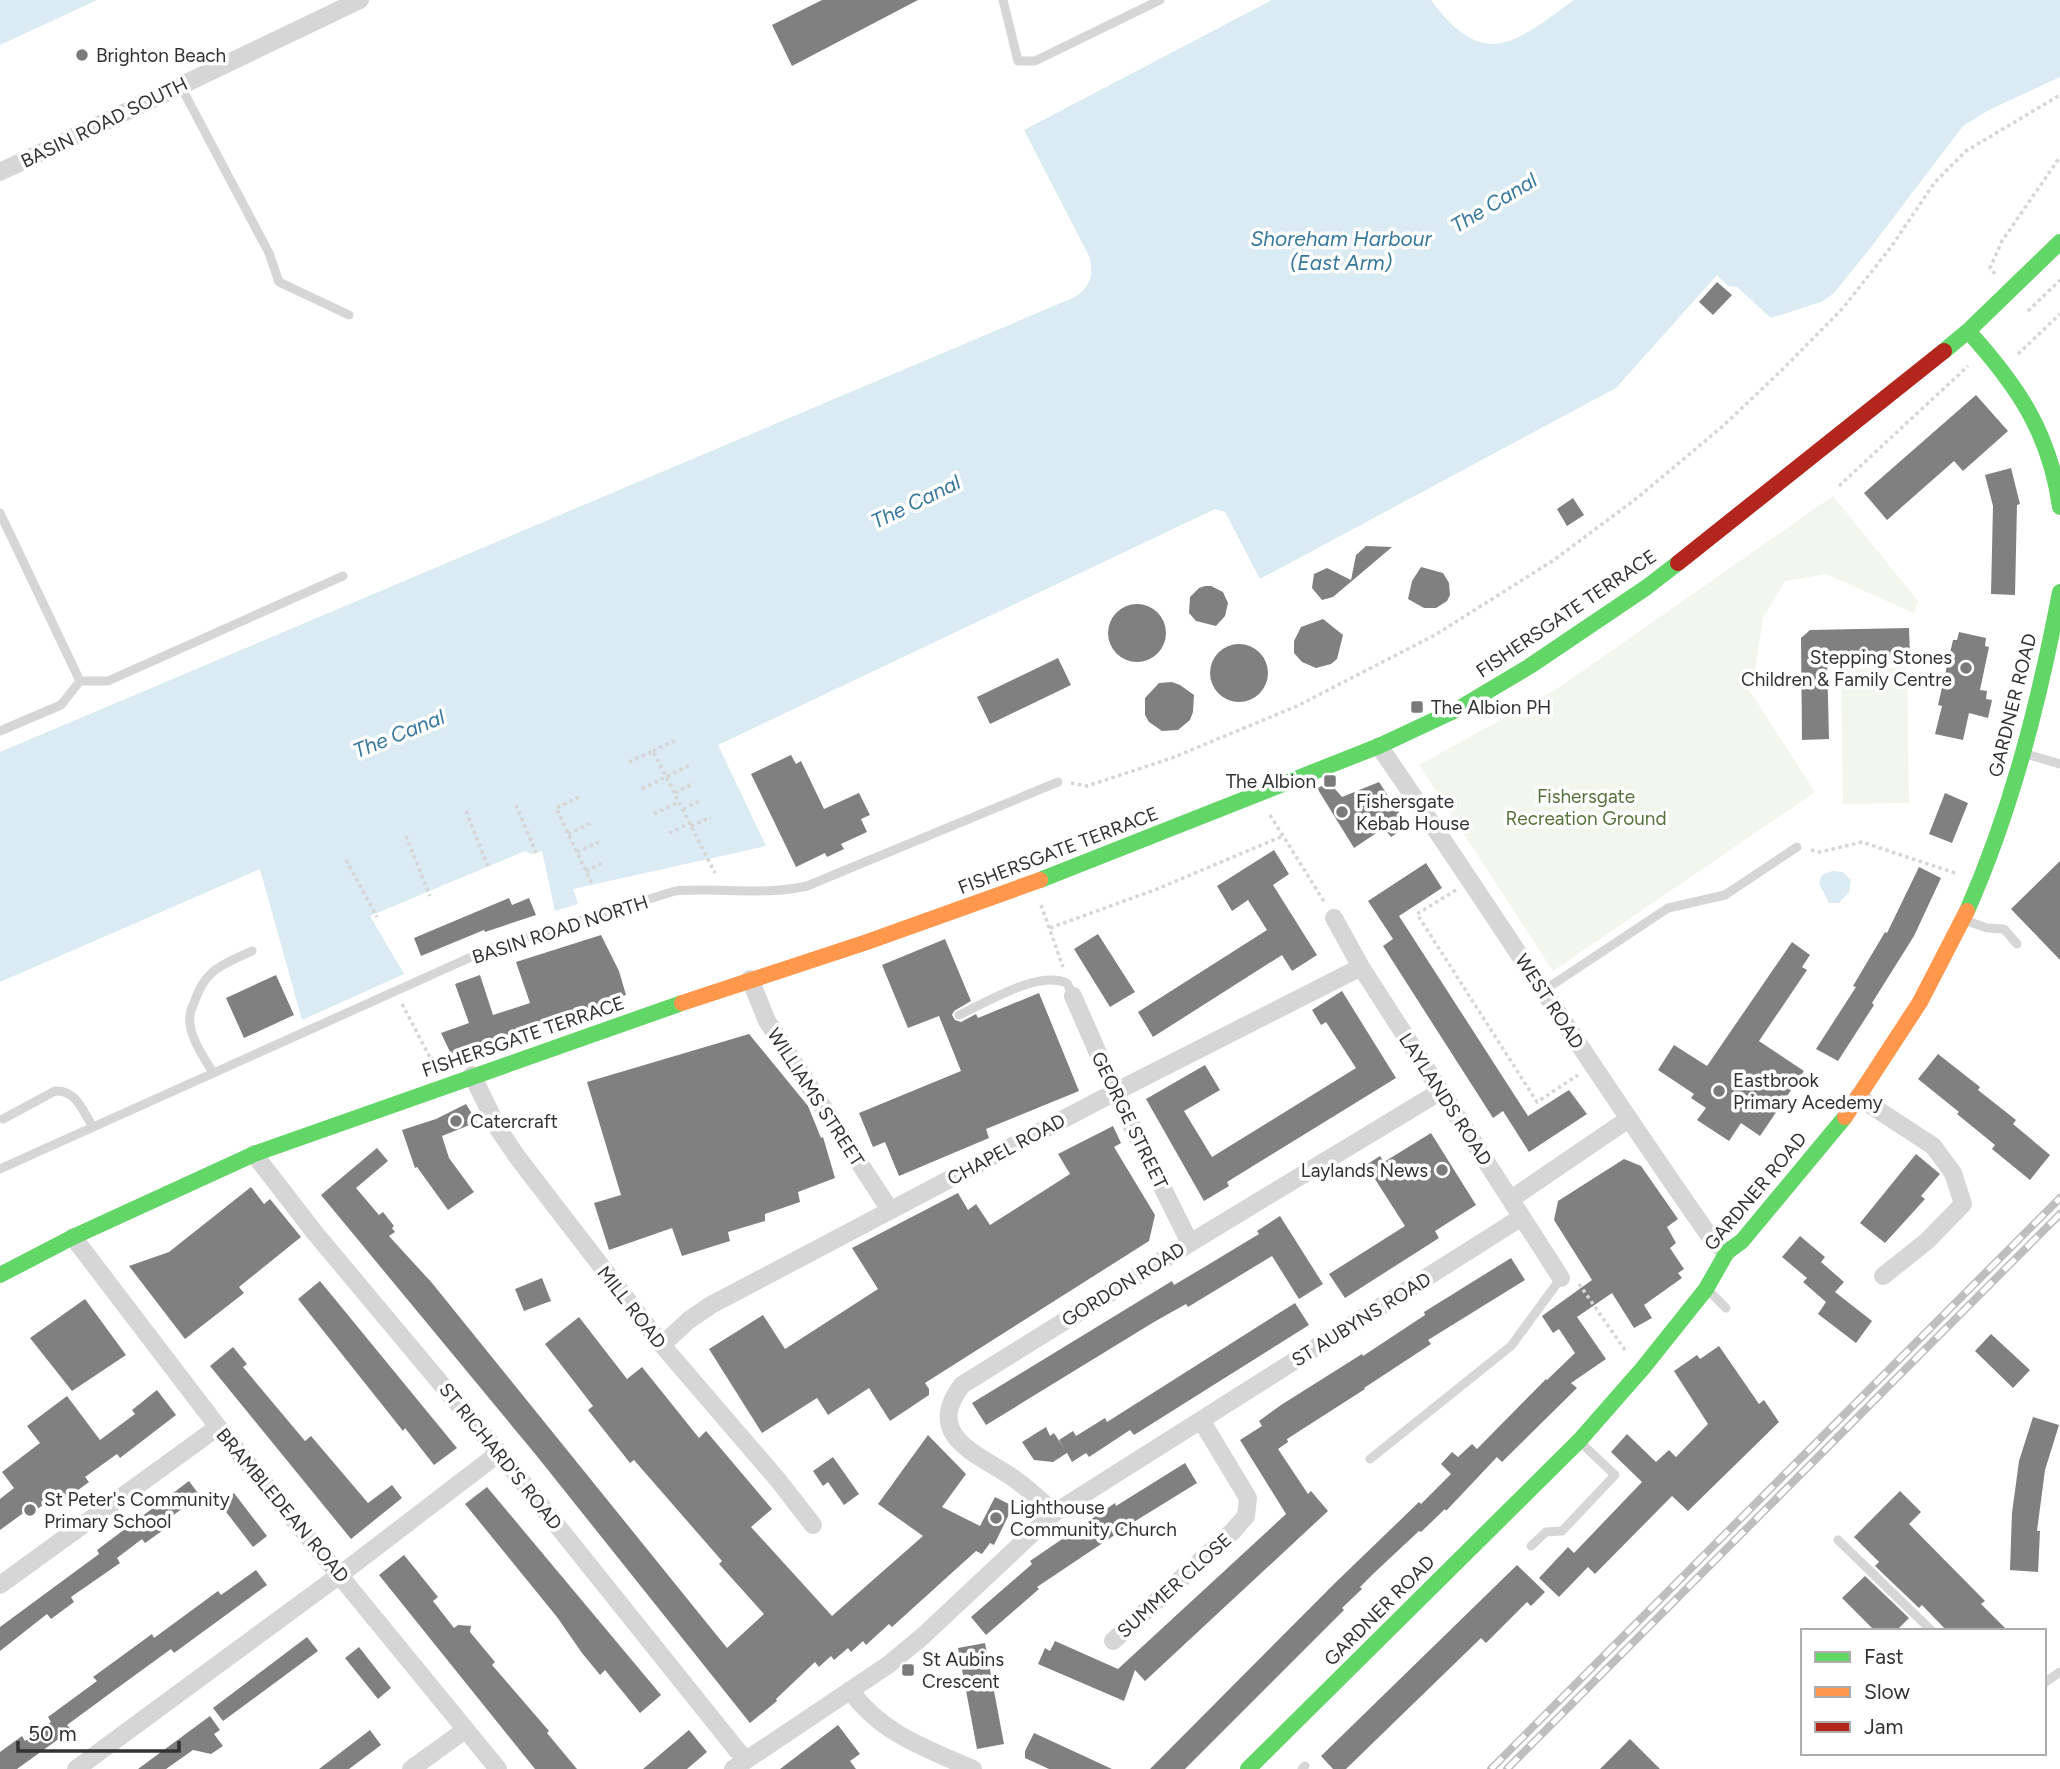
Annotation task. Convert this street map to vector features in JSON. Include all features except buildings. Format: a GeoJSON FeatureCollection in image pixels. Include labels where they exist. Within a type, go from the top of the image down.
{"type":"FeatureCollection","features":[{"type":"Feature","properties":{"kind":"main road","name":"FISHERSGATE TERRACE"},"geometry":{"type":"LineString","coordinates":[[0,1275],[73,1237],[254,1154],[472,1075],[1033,883],[1379,746],[1458,709],[1530,666],[1647,587],[1752,506],[1968,331],[2060,242]]}},
{"type":"Feature","properties":{"kind":"main road"},"geometry":{"type":"LineString","coordinates":[[1968,331],[2024,400],[2045,447],[2058,488],[2060,507]]}},
{"type":"Feature","properties":{"kind":"main road","name":"GARDNER ROAD"},"geometry":{"type":"LineString","coordinates":[[1256,1766],[1579,1441],[1643,1368],[1706,1289],[1727,1252],[1742,1241],[1858,1097],[1920,1002],[1980,881],[2025,753],[2060,592]]}},
{"type":"Feature","properties":{"kind":"street","name":"BASIN ROAD SOUTH"},"geometry":{"type":"LineString","coordinates":[[0,172],[360,0]]}},
{"type":"Feature","properties":{"kind":"street","name":"WEST ROAD"},"geometry":{"type":"LineString","coordinates":[[1379,746],[1472,880],[1627,1120],[1713,1241],[1727,1252]]}},
{"type":"Feature","properties":{"kind":"street","name":"LAYLANDS ROAD"},"geometry":{"type":"LineString","coordinates":[[1334,918],[1360,967],[1561,1278]]}},
{"type":"Feature","properties":{"kind":"street","name":"CHAPEL ROAD"},"geometry":{"type":"LineString","coordinates":[[662,1345],[689,1320],[711,1305],[1115,1092],[1360,967]]}},
{"type":"Feature","properties":{"kind":"street","name":"WILLIAMS STREET"},"geometry":{"type":"LineString","coordinates":[[750,979],[767,1021],[890,1210]]}},
{"type":"Feature","properties":{"kind":"street","name":"GEORGE STREET"},"geometry":{"type":"LineString","coordinates":[[1073,996],[1115,1092],[1190,1243]]}},
{"type":"Feature","properties":{"kind":"street","name":"MILL ROAD"},"geometry":{"type":"LineString","coordinates":[[472,1075],[499,1130],[662,1345],[778,1480],[813,1525]]}},
{"type":"Feature","properties":{"kind":"street","name":"GORDON ROAD"},"geometry":{"type":"LineString","coordinates":[[1054,1513],[1010,1476],[976,1456],[958,1441],[950,1423],[950,1405],[962,1385],[1441,1091]]}},
{"type":"Feature","properties":{"kind":"street"},"geometry":{"type":"LineString","coordinates":[[1858,1097],[1933,1146],[1953,1173],[1963,1204],[1927,1241],[1883,1276]]}},
{"type":"Feature","properties":{"kind":"street"},"geometry":{"type":"LineString","coordinates":[[1511,1199],[1627,1120]]}},
{"type":"Feature","properties":{"kind":"street","name":"ST RICHARD'S ROAD"},"geometry":{"type":"LineString","coordinates":[[254,1154],[315,1233],[499,1453],[737,1750],[740,1764]]}},
{"type":"Feature","properties":{"kind":"street","name":"ST AUBYNS ROAD"},"geometry":{"type":"LineString","coordinates":[[740,1764],[888,1665],[923,1636],[1054,1513],[1522,1217]]}},
{"type":"Feature","properties":{"kind":"street","name":"BRAMBLEDEAN ROAD"},"geometry":{"type":"LineString","coordinates":[[73,1237],[218,1427],[498,1769]]}},
{"type":"Feature","properties":{"kind":"street","name":"SUMMER CLOSE"},"geometry":{"type":"LineString","coordinates":[[1113,1640],[1233,1531],[1246,1516],[1248,1498],[1200,1420]]}},
{"type":"Feature","properties":{"kind":"street"},"geometry":{"type":"LineString","coordinates":[[0,1585],[218,1427]]}},
{"type":"Feature","properties":{"kind":"street"},"geometry":{"type":"LineString","coordinates":[[76,1769],[341,1574],[499,1453]]}},
{"type":"Feature","properties":{"kind":"street"},"geometry":{"type":"LineString","coordinates":[[850,1690],[877,1721],[902,1738],[973,1769]]}},
{"type":"Feature","properties":{"kind":"street"},"geometry":{"type":"LineString","coordinates":[[411,1769],[465,1730]]}},
{"type":"Feature","properties":{"kind":"lane"},"geometry":{"type":"LineString","coordinates":[[1003,0],[1018,61],[1035,61],[1160,0]]}},
{"type":"Feature","properties":{"kind":"lane"},"geometry":{"type":"LineString","coordinates":[[180,85],[269,253],[279,282],[348,315]]}},
{"type":"Feature","properties":{"kind":"lane"},"geometry":{"type":"LineString","coordinates":[[0,513],[80,681]]}},
{"type":"Feature","properties":{"kind":"lane"},"geometry":{"type":"LineString","coordinates":[[80,681],[108,681],[343,576]]}},
{"type":"Feature","properties":{"kind":"lane"},"geometry":{"type":"LineString","coordinates":[[0,731],[61,705],[80,681]]}},
{"type":"Feature","properties":{"kind":"lane"},"geometry":{"type":"LineString","coordinates":[[2025,753],[2060,764]]}},
{"type":"Feature","properties":{"kind":"lane","name":"BASIN ROAD NORTH"},"geometry":{"type":"LineString","coordinates":[[0,1170],[489,949],[675,891],[776,891],[807,886],[1058,782]]}},
{"type":"Feature","properties":{"kind":"lane"},"geometry":{"type":"LineString","coordinates":[[1543,991],[1668,908],[1725,895],[1797,847]]}},
{"type":"Feature","properties":{"kind":"lane"},"geometry":{"type":"LineString","coordinates":[[1963,919],[1987,929],[2004,929],[2017,944]]}},
{"type":"Feature","properties":{"kind":"lane"},"geometry":{"type":"LineString","coordinates":[[213,1073],[198,1047],[190,1025],[191,1010],[205,978],[220,966],[252,951]]}},
{"type":"Feature","properties":{"kind":"lane"},"geometry":{"type":"LineString","coordinates":[[959,1016],[1030,982],[1060,980],[1068,983],[1073,996]]}},
{"type":"Feature","properties":{"kind":"lane"},"geometry":{"type":"LineString","coordinates":[[3,1119],[55,1091],[62,1090],[73,1095],[93,1127]]}},
{"type":"Feature","properties":{"kind":"lane"},"geometry":{"type":"LineString","coordinates":[[1370,1459],[1510,1346],[1561,1278]]}},
{"type":"Feature","properties":{"kind":"lane"},"geometry":{"type":"LineString","coordinates":[[1706,1289],[1726,1308]]}},
{"type":"Feature","properties":{"kind":"lane"},"geometry":{"type":"LineString","coordinates":[[1531,1546],[1546,1532],[1562,1531],[1615,1475],[1579,1441]]}},
{"type":"Feature","properties":{"kind":"lane"},"geometry":{"type":"LineString","coordinates":[[1838,1540],[1930,1629]]}},
{"type":"Feature","properties":{"kind":"path"},"geometry":{"type":"LineString","coordinates":[[1058,782],[1087,786],[1172,758],[1297,706],[1435,635],[1553,560],[1637,498],[1723,426],[1785,367],[1843,308],[1891,247],[1935,182],[1966,151],[2060,95]]}},
{"type":"Feature","properties":{"kind":"path"},"geometry":{"type":"LineString","coordinates":[[2011,290],[1990,268],[2002,241],[2060,158]]}},
{"type":"Feature","properties":{"kind":"path"},"geometry":{"type":"LineString","coordinates":[[2023,315],[2060,281]]}},
{"type":"Feature","properties":{"kind":"path"},"geometry":{"type":"LineString","coordinates":[[2000,368],[2060,314]]}},
{"type":"Feature","properties":{"kind":"path"},"geometry":{"type":"LineString","coordinates":[[1839,486],[1985,350]]}},
{"type":"Feature","properties":{"kind":"path"},"geometry":{"type":"LineString","coordinates":[[629,762],[678,738]]}},
{"type":"Feature","properties":{"kind":"path"},"geometry":{"type":"LineString","coordinates":[[653,751],[715,873]]}},
{"type":"Feature","properties":{"kind":"path"},"geometry":{"type":"LineString","coordinates":[[642,789],[690,765]]}},
{"type":"Feature","properties":{"kind":"path"},"geometry":{"type":"LineString","coordinates":[[675,793],[694,783]]}},
{"type":"Feature","properties":{"kind":"path"},"geometry":{"type":"LineString","coordinates":[[1258,795],[1334,918]]}},
{"type":"Feature","properties":{"kind":"path"},"geometry":{"type":"LineString","coordinates":[[579,797],[556,808],[593,887]]}},
{"type":"Feature","properties":{"kind":"path"},"geometry":{"type":"LineString","coordinates":[[683,809],[702,800]]}},
{"type":"Feature","properties":{"kind":"path"},"geometry":{"type":"LineString","coordinates":[[654,814],[679,802]]}},
{"type":"Feature","properties":{"kind":"path"},"geometry":{"type":"LineString","coordinates":[[516,805],[536,853]]}},
{"type":"Feature","properties":{"kind":"path"},"geometry":{"type":"LineString","coordinates":[[466,811],[489,869]]}},
{"type":"Feature","properties":{"kind":"path"},"geometry":{"type":"LineString","coordinates":[[669,833],[711,817]]}},
{"type":"Feature","properties":{"kind":"path"},"geometry":{"type":"LineString","coordinates":[[568,834],[591,823]]}},
{"type":"Feature","properties":{"kind":"path"},"geometry":{"type":"LineString","coordinates":[[406,836],[430,896]]}},
{"type":"Feature","properties":{"kind":"path"},"geometry":{"type":"LineString","coordinates":[[1050,928],[1283,836]]}},
{"type":"Feature","properties":{"kind":"path"},"geometry":{"type":"LineString","coordinates":[[577,852],[601,841]]}},
{"type":"Feature","properties":{"kind":"path"},"geometry":{"type":"LineString","coordinates":[[1797,847],[1820,852],[1862,842],[1980,881]]}},
{"type":"Feature","properties":{"kind":"path"},"geometry":{"type":"LineString","coordinates":[[346,860],[377,917]]}},
{"type":"Feature","properties":{"kind":"path"},"geometry":{"type":"LineString","coordinates":[[586,871],[605,862]]}},
{"type":"Feature","properties":{"kind":"path"},"geometry":{"type":"LineString","coordinates":[[1472,880],[1417,914],[1537,1102],[1592,1067]]}},
{"type":"Feature","properties":{"kind":"path"},"geometry":{"type":"LineString","coordinates":[[1033,883],[1073,996]]}},
{"type":"Feature","properties":{"kind":"path"},"geometry":{"type":"LineString","coordinates":[[400,999],[434,1065]]}},
{"type":"Feature","properties":{"kind":"path"},"geometry":{"type":"LineString","coordinates":[[1561,1278],[1578,1281],[1629,1356],[1643,1368]]}},
{"type":"Feature","properties":{"kind":"green space","name":"Fishersgate Recreation Ground"},"geometry":{"type":"Polygon","coordinates":[[[1833,496],[1918,601],[1914,613],[1826,574],[1785,581],[1763,618],[1755,671],[1746,685],[1815,792],[1553,971],[1419,765],[1557,689],[1833,496]]]}},
{"type":"Feature","properties":{"kind":"green space"},"geometry":{"type":"Polygon","coordinates":[[[1907,667],[1909,803],[1843,804],[1841,669],[1907,667]]]}},
{"type":"Feature","properties":{"kind":"water"},"geometry":{"type":"Polygon","coordinates":[[[0,0],[97,0],[0,45],[0,0]]]}},
{"type":"Feature","properties":{"kind":"water","name":"Shoreham Harbour (East Arm)"},"geometry":{"type":"Polygon","coordinates":[[[1272,0],[1431,0],[1450,22],[1467,36],[1484,43],[1500,43],[1517,38],[1574,0],[2060,0],[2060,77],[1989,110],[1963,126],[1868,251],[1833,294],[1821,302],[1771,318],[1737,287],[1728,286],[1717,275],[1616,388],[1260,579],[1225,512],[1215,509],[718,745],[766,846],[573,889],[578,904],[555,911],[542,851],[531,854],[525,851],[370,916],[404,974],[302,1020],[260,869],[0,982],[0,752],[1075,297],[1090,280],[1090,258],[1024,130],[1272,0]]]}},
{"type":"Feature","properties":{"kind":"water"},"geometry":{"type":"Polygon","coordinates":[[[1832,871],[1843,872],[1851,880],[1849,892],[1839,903],[1829,903],[1819,883],[1822,875],[1832,871]]]}},
{"type":"Feature","properties":{"kind":"railway"},"geometry":{"type":"LineString","coordinates":[[1491,1769],[2060,1198]]}},
{"type":"Feature","properties":{"kind":"railway"},"geometry":{"type":"LineString","coordinates":[[1507,1769],[2060,1214]]}},
{"type":"Feature","properties":{"kind":"traffic: fast"},"geometry":{"type":"LineString","coordinates":[[1944,351],[2060,242]]}},
{"type":"Feature","properties":{"kind":"traffic: fast"},"geometry":{"type":"LineString","coordinates":[[1968,331],[2002,371],[2029,412],[2048,456],[2060,507]]}},
{"type":"Feature","properties":{"kind":"traffic: fast"},"geometry":{"type":"LineString","coordinates":[[1040,880],[1379,746],[1458,709],[1530,666],[1678,563]]}},
{"type":"Feature","properties":{"kind":"traffic: fast"},"geometry":{"type":"LineString","coordinates":[[1967,911],[2011,794],[2043,674],[2060,592]]}},
{"type":"Feature","properties":{"kind":"traffic: fast"},"geometry":{"type":"LineString","coordinates":[[0,1275],[73,1237],[254,1154],[682,1003]]}},
{"type":"Feature","properties":{"kind":"traffic: fast"},"geometry":{"type":"LineString","coordinates":[[1248,1769],[1579,1441],[1643,1368],[1706,1289],[1727,1252],[1742,1241],[1845,1117]]}},
{"type":"Feature","properties":{"kind":"traffic: slow"},"geometry":{"type":"LineString","coordinates":[[682,1003],[867,942],[1040,880]]}},
{"type":"Feature","properties":{"kind":"traffic: slow"},"geometry":{"type":"LineString","coordinates":[[1845,1117],[1920,1002],[1967,911]]}},
{"type":"Feature","properties":{"kind":"traffic: jam"},"geometry":{"type":"LineString","coordinates":[[1678,563],[1944,351]]}},
{"type":"Feature","properties":{"kind":"place","name":"Brighton Beach"},"geometry":{"type":"Point","coordinates":[82,55]}},
{"type":"Feature","properties":{"kind":"place","name":"Stepping Stones Children & Family Centre"},"geometry":{"type":"Point","coordinates":[1966,668]}},
{"type":"Feature","properties":{"kind":"place","name":"The Albion PH"},"geometry":{"type":"Point","coordinates":[1417,707]}},
{"type":"Feature","properties":{"kind":"place","name":"The Albion"},"geometry":{"type":"Point","coordinates":[1330,781]}},
{"type":"Feature","properties":{"kind":"place","name":"Fishersgate Kebab House"},"geometry":{"type":"Point","coordinates":[1342,812]}},
{"type":"Feature","properties":{"kind":"place","name":"Eastbrook Primary Acedemy"},"geometry":{"type":"Point","coordinates":[1719,1091]}},
{"type":"Feature","properties":{"kind":"place","name":"Catercraft"},"geometry":{"type":"Point","coordinates":[456,1121]}},
{"type":"Feature","properties":{"kind":"place","name":"Laylands News"},"geometry":{"type":"Point","coordinates":[1442,1170]}},
{"type":"Feature","properties":{"kind":"place","name":"St Peter's Community Primary School"},"geometry":{"type":"Point","coordinates":[30,1510]}},
{"type":"Feature","properties":{"kind":"place","name":"Lighthouse Community Church"},"geometry":{"type":"Point","coordinates":[996,1518]}},
{"type":"Feature","properties":{"kind":"place","name":"St Aubins Crescent"},"geometry":{"type":"Point","coordinates":[908,1670]}},
{"type":"Feature","properties":{"kind":"water label","name":"The Canal"},"geometry":{"type":"Point","coordinates":[1494,203]}},
{"type":"Feature","properties":{"kind":"water label","name":"The Canal"},"geometry":{"type":"Point","coordinates":[916,502]}},
{"type":"Feature","properties":{"kind":"water label","name":"The Canal"},"geometry":{"type":"Point","coordinates":[399,734]}}]}
